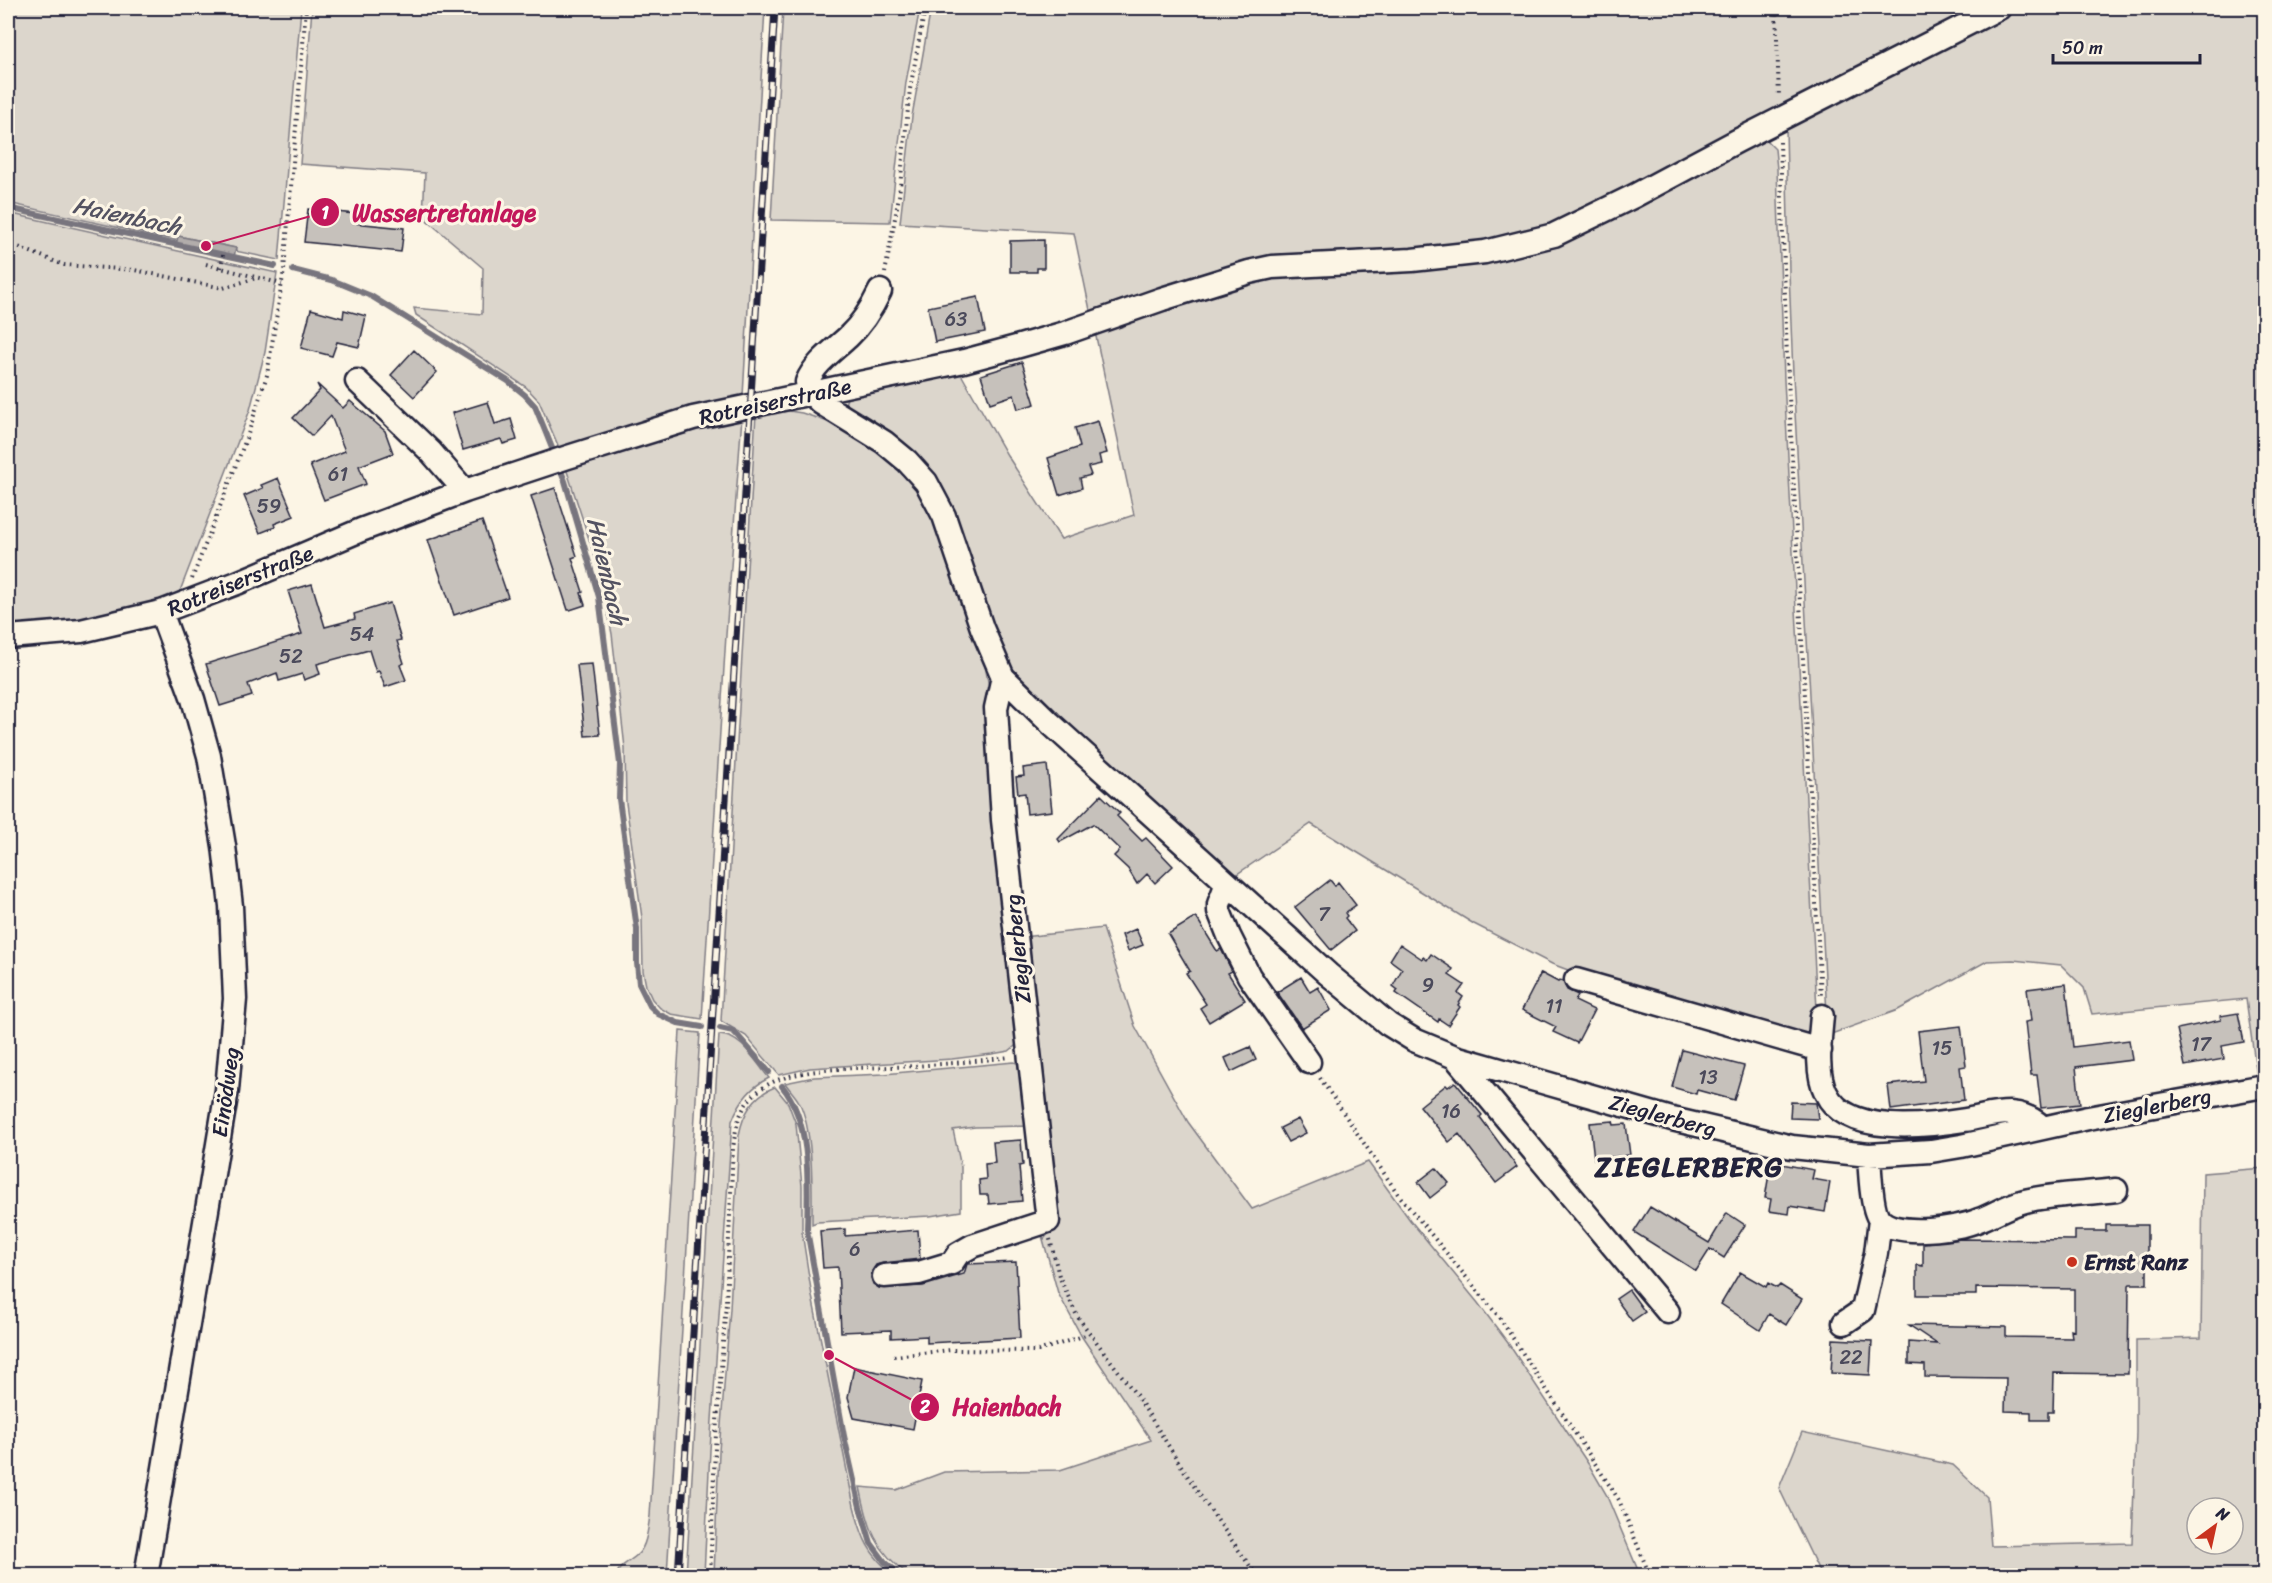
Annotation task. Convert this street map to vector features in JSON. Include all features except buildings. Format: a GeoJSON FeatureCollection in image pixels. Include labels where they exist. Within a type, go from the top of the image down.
{"type":"FeatureCollection","features":[{"type":"Feature","properties":{"kind":"street","name":"Rotreiserstraße"},"geometry":{"type":"LineString","coordinates":[[8,638],[81,630],[161,612],[361,530],[557,460],[693,418],[964,361],[1055,336],[1248,272],[1272,267],[1412,260],[1485,252],[1554,235],[1999,8]]}},
{"type":"Feature","properties":{"kind":"street"},"geometry":{"type":"LineString","coordinates":[[810,392],[807,382],[810,374],[855,330],[880,291]]}},
{"type":"Feature","properties":{"kind":"street"},"geometry":{"type":"LineString","coordinates":[[357,381],[431,452],[465,491]]}},
{"type":"Feature","properties":{"kind":"street","name":"Zieglerberg"},"geometry":{"type":"LineString","coordinates":[[810,392],[820,403],[884,442],[908,461],[926,482],[944,516],[982,628],[1003,677],[1328,974],[1388,1024],[1414,1041],[1455,1057],[1672,1119],[1792,1147],[1869,1155],[1920,1152],[1961,1146],[2042,1127],[2195,1097],[2265,1086]]}},
{"type":"Feature","properties":{"kind":"street","name":"Einödweg"},"geometry":{"type":"LineString","coordinates":[[146,1575],[227,1090],[235,999],[230,896],[209,756],[193,699],[161,612]]}},
{"type":"Feature","properties":{"kind":"street","name":"Zieglerberg"},"geometry":{"type":"LineString","coordinates":[[1003,677],[996,708],[1003,820],[1048,1221]]}},
{"type":"Feature","properties":{"kind":"street"},"geometry":{"type":"LineString","coordinates":[[1227,883],[1220,896],[1219,911],[1233,946],[1262,997],[1309,1062]]}},
{"type":"Feature","properties":{"kind":"street"},"geometry":{"type":"LineString","coordinates":[[1576,980],[1820,1050]]}},
{"type":"Feature","properties":{"kind":"street"},"geometry":{"type":"LineString","coordinates":[[1822,1016],[1821,1071],[1826,1093],[1837,1108],[1850,1116],[1872,1122],[1909,1125],[1953,1122],[1994,1114],[2020,1113],[2032,1117],[2042,1127]]}},
{"type":"Feature","properties":{"kind":"street"},"geometry":{"type":"LineString","coordinates":[[1455,1057],[1668,1312]]}},
{"type":"Feature","properties":{"kind":"street"},"geometry":{"type":"LineString","coordinates":[[1869,1155],[1876,1211],[1880,1220],[1888,1226],[1906,1230],[1932,1230],[1966,1224],[1980,1220],[2003,1207],[2026,1200],[2116,1190]]}},
{"type":"Feature","properties":{"kind":"street"},"geometry":{"type":"LineString","coordinates":[[1844,1323],[1863,1310],[1876,1253],[1880,1220]]}},
{"type":"Feature","properties":{"kind":"street"},"geometry":{"type":"LineString","coordinates":[[884,1276],[919,1273],[952,1263],[958,1254],[972,1246],[1048,1221]]}},
{"type":"Feature","properties":{"kind":"path"},"geometry":{"type":"LineString","coordinates":[[193,600],[192,579],[248,434],[267,375],[282,284],[306,8]]}},
{"type":"Feature","properties":{"kind":"path"},"geometry":{"type":"LineString","coordinates":[[880,291],[892,242],[910,89],[926,8]]}},
{"type":"Feature","properties":{"kind":"path"},"geometry":{"type":"LineString","coordinates":[[1776,8],[1787,359],[1822,1016]]}},
{"type":"Feature","properties":{"kind":"path"},"geometry":{"type":"LineString","coordinates":[[8,243],[64,265],[134,270],[223,288],[256,278]]}},
{"type":"Feature","properties":{"kind":"path"},"geometry":{"type":"LineString","coordinates":[[221,268],[223,255]]}},
{"type":"Feature","properties":{"kind":"path"},"geometry":{"type":"LineString","coordinates":[[206,264],[282,284]]}},
{"type":"Feature","properties":{"kind":"path"},"geometry":{"type":"LineString","coordinates":[[710,1575],[715,1448],[726,1303],[733,1149],[738,1119],[747,1103],[756,1093],[771,1083],[815,1072],[914,1066],[1029,1054]]}},
{"type":"Feature","properties":{"kind":"path"},"geometry":{"type":"LineString","coordinates":[[1309,1062],[1398,1194],[1499,1317],[1618,1500],[1650,1575]]}},
{"type":"Feature","properties":{"kind":"path"},"geometry":{"type":"LineString","coordinates":[[1048,1221],[1050,1240],[1065,1292],[1089,1334],[1137,1396],[1199,1494],[1257,1575]]}},
{"type":"Feature","properties":{"kind":"path"},"geometry":{"type":"LineString","coordinates":[[894,1356],[951,1350],[1038,1351],[1089,1334]]}},
{"type":"Feature","properties":{"kind":"shaded area"},"geometry":{"type":"Polygon","coordinates":[[[8,8],[301,8],[279,260],[235,251],[236,248],[178,236],[178,241],[8,203],[8,8]]]}},
{"type":"Feature","properties":{"kind":"shaded area"},"geometry":{"type":"Polygon","coordinates":[[[312,8],[765,8],[743,396],[560,450],[539,401],[526,387],[416,315],[414,308],[482,314],[483,268],[423,217],[425,173],[300,164],[312,8]]]}},
{"type":"Feature","properties":{"kind":"shaded area"},"geometry":{"type":"Polygon","coordinates":[[[783,8],[920,8],[906,82],[890,222],[771,220],[783,8]]]}},
{"type":"Feature","properties":{"kind":"shaded area"},"geometry":{"type":"Polygon","coordinates":[[[931,8],[1985,8],[1562,224],[1493,244],[1280,259],[1091,315],[1074,233],[900,223],[912,116],[931,8]]]}},
{"type":"Feature","properties":{"kind":"shaded area"},"geometry":{"type":"Polygon","coordinates":[[[2014,8],[2264,8],[2264,1076],[2257,1077],[2246,999],[2092,1014],[2084,988],[2061,965],[2013,960],[1987,961],[1898,1010],[1826,1036],[1827,1015],[1793,375],[1786,128],[1831,102],[2014,8]]]}},
{"type":"Feature","properties":{"kind":"shaded area"},"geometry":{"type":"Polygon","coordinates":[[[1765,139],[1775,149],[1777,169],[1784,380],[1817,1010],[1810,1035],[1801,1037],[1600,982],[1552,964],[1474,924],[1311,824],[1234,876],[1063,721],[1029,688],[1010,665],[998,643],[956,525],[847,410],[845,404],[848,395],[953,371],[961,374],[1007,455],[1061,539],[1134,515],[1095,332],[1253,279],[1459,264],[1765,139]]]}},
{"type":"Feature","properties":{"kind":"shaded area"},"geometry":{"type":"Polygon","coordinates":[[[8,213],[277,273],[265,352],[250,410],[180,591],[140,609],[96,619],[8,630],[8,213]]]}},
{"type":"Feature","properties":{"kind":"shaded area"},"geometry":{"type":"Polygon","coordinates":[[[178,236],[236,248],[234,257],[176,245],[178,236]]]}},
{"type":"Feature","properties":{"kind":"shaded area"},"geometry":{"type":"Polygon","coordinates":[[[783,410],[802,413],[840,426],[890,455],[927,498],[984,660],[989,687],[1020,1042],[1009,1051],[952,1059],[810,1068],[779,1075],[746,1036],[721,1021],[756,413],[783,410]]]}},
{"type":"Feature","properties":{"kind":"shaded area"},"geometry":{"type":"Polygon","coordinates":[[[742,416],[702,1019],[671,1014],[660,1008],[652,999],[646,986],[643,971],[642,918],[626,803],[625,748],[612,634],[600,573],[566,468],[647,441],[742,416]]]}},
{"type":"Feature","properties":{"kind":"shaded area"},"geometry":{"type":"Polygon","coordinates":[[[1103,928],[1135,1026],[1188,1122],[1252,1209],[1368,1162],[1410,1220],[1508,1343],[1589,1465],[1606,1494],[1640,1575],[909,1575],[888,1557],[870,1526],[860,1487],[896,1490],[944,1472],[1060,1470],[1151,1440],[1082,1337],[1058,1293],[1041,1232],[1044,1239],[1054,1227],[1023,937],[1103,928]]]}},
{"type":"Feature","properties":{"kind":"shaded area"},"geometry":{"type":"Polygon","coordinates":[[[680,1031],[700,1033],[667,1575],[616,1575],[621,1567],[642,1549],[650,1516],[680,1031]]]}},
{"type":"Feature","properties":{"kind":"shaded area"},"geometry":{"type":"Polygon","coordinates":[[[719,1035],[727,1036],[742,1045],[769,1078],[746,1096],[732,1121],[704,1575],[686,1575],[719,1035]]]}},
{"type":"Feature","properties":{"kind":"shaded area"},"geometry":{"type":"Polygon","coordinates":[[[1014,1062],[1020,1064],[1031,1126],[975,1127],[953,1130],[961,1167],[961,1211],[930,1216],[812,1224],[811,1162],[807,1129],[799,1102],[785,1083],[814,1077],[884,1074],[1014,1062]]]}},
{"type":"Feature","properties":{"kind":"shaded area"},"geometry":{"type":"Polygon","coordinates":[[[775,1087],[788,1103],[796,1124],[802,1186],[802,1232],[812,1296],[854,1506],[867,1545],[878,1560],[894,1575],[714,1575],[719,1451],[730,1309],[739,1135],[743,1120],[755,1100],[775,1087]]]}},
{"type":"Feature","properties":{"kind":"shaded area"},"geometry":{"type":"Polygon","coordinates":[[[2264,1168],[2264,1575],[1821,1575],[1779,1488],[1802,1432],[1953,1465],[1987,1497],[1991,1546],[2132,1543],[2136,1432],[2136,1340],[2201,1338],[2203,1173],[2264,1168]]]}},
{"type":"Feature","properties":{"kind":"waterway","name":"Haienbach"},"geometry":{"type":"LineString","coordinates":[[8,208],[275,266]]}},
{"type":"Feature","properties":{"kind":"waterway","name":"Haienbach"},"geometry":{"type":"LineString","coordinates":[[293,270],[332,280],[371,296],[508,381],[535,406],[565,481],[599,597],[620,764],[619,799],[637,929],[639,984],[650,1006],[658,1014],[678,1023],[702,1027]]}},
{"type":"Feature","properties":{"kind":"waterway","name":"Haienbach"},"geometry":{"type":"LineString","coordinates":[[720,1028],[733,1031],[769,1072]]}},
{"type":"Feature","properties":{"kind":"waterway","name":"Haienbach"},"geometry":{"type":"LineString","coordinates":[[782,1086],[792,1101],[803,1136],[807,1174],[807,1230],[844,1436],[860,1507],[871,1543],[885,1562],[902,1576]]}},
{"type":"Feature","properties":{"kind":"railway"},"geometry":{"type":"LineString","coordinates":[[678,1576],[775,8]]}},
{"type":"Feature","properties":{"kind":"place","name":"Wassertretanlage"},"geometry":{"type":"Point","coordinates":[206,246]}},
{"type":"Feature","properties":{"kind":"place","name":"Ernst Ranz"},"geometry":{"type":"Point","coordinates":[2072,1262]}},
{"type":"Feature","properties":{"kind":"place","name":"Haienbach"},"geometry":{"type":"Point","coordinates":[829,1355]}},
{"type":"Feature","properties":{"kind":"district","name":"ZIEGLERBERG"},"geometry":{"type":"Point","coordinates":[1689,1166]}}]}
